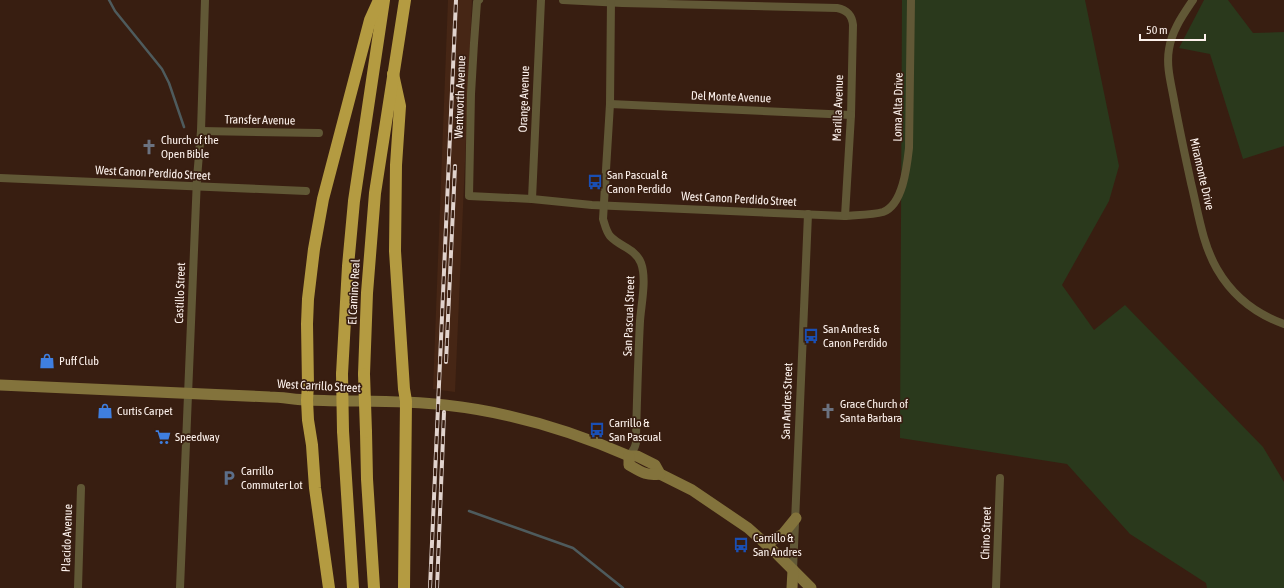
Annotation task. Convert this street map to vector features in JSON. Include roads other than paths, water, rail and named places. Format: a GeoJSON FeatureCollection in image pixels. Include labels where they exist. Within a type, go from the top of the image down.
{"type":"FeatureCollection","features":[{"type":"Feature","properties":{"kind":"highway"},"geometry":{"type":"LineString","coordinates":[[329,588],[315,488],[307,400],[308,305],[318,224],[329,174],[370,20],[379,0]]}},
{"type":"Feature","properties":{"kind":"highway","name":"El Camino Real"},"geometry":{"type":"LineString","coordinates":[[353,588],[343,431],[342,374],[348,266],[353,214],[384,0]]}},
{"type":"Feature","properties":{"kind":"highway","name":"El Camino Real"},"geometry":{"type":"LineString","coordinates":[[374,588],[367,480],[364,374],[367,292],[375,193],[405,0]]}},
{"type":"Feature","properties":{"kind":"highway"},"geometry":{"type":"LineString","coordinates":[[393,74],[400,106],[396,165],[395,251],[406,402],[404,588]]}},
{"type":"Feature","properties":{"kind":"main road","name":"West Carrillo Street"},"geometry":{"type":"LineString","coordinates":[[0,385],[307,400],[406,402],[461,407],[508,415],[539,423],[579,436],[629,456]]}},
{"type":"Feature","properties":{"kind":"main road"},"geometry":{"type":"LineString","coordinates":[[629,456],[629,465],[650,476],[660,474],[692,490],[720,508],[766,544],[811,588]]}},
{"type":"Feature","properties":{"kind":"main road"},"geometry":{"type":"LineString","coordinates":[[766,544],[783,534],[796,518]]}},
{"type":"Feature","properties":{"kind":"main road","name":"San Andres Street"},"geometry":{"type":"LineString","coordinates":[[792,588],[793,570]]}},
{"type":"Feature","properties":{"kind":"street","name":"Castillo Street"},"geometry":{"type":"LineString","coordinates":[[180,588],[197,187],[201,130],[205,0]]}},
{"type":"Feature","properties":{"kind":"street","name":"Wentworth Avenue"},"geometry":{"type":"LineString","coordinates":[[469,196],[474,43],[477,2],[480,0]]}},
{"type":"Feature","properties":{"kind":"street","name":"Orange Avenue"},"geometry":{"type":"LineString","coordinates":[[532,199],[540,0]]}},
{"type":"Feature","properties":{"kind":"street"},"geometry":{"type":"LineString","coordinates":[[563,0],[611,1]]}},
{"type":"Feature","properties":{"kind":"street","name":"Loma Alta Drive"},"geometry":{"type":"LineString","coordinates":[[887,209],[896,201],[908,163],[911,0]]}},
{"type":"Feature","properties":{"kind":"street","name":"Miramonte Drive"},"geometry":{"type":"LineString","coordinates":[[1193,0],[1176,27],[1169,47],[1168,62],[1183,149],[1205,242],[1217,270],[1227,284],[1239,296],[1264,315],[1284,324]]}},
{"type":"Feature","properties":{"kind":"street","name":"Marilla Avenue"},"geometry":{"type":"LineString","coordinates":[[611,1],[837,8],[847,12],[852,20],[851,114],[845,216]]}},
{"type":"Feature","properties":{"kind":"street","name":"San Pascual Street"},"geometry":{"type":"LineString","coordinates":[[611,1],[610,104],[603,219],[606,228],[614,240],[635,253],[640,262],[643,276],[640,321],[637,442],[629,456]]}},
{"type":"Feature","properties":{"kind":"street","name":"Del Monte Avenue"},"geometry":{"type":"LineString","coordinates":[[610,104],[851,114]]}},
{"type":"Feature","properties":{"kind":"street","name":"Transfer Avenue"},"geometry":{"type":"LineString","coordinates":[[201,130],[319,133]]}},
{"type":"Feature","properties":{"kind":"street","name":"West Canon Perdido Street"},"geometry":{"type":"LineString","coordinates":[[0,178],[306,191]]}},
{"type":"Feature","properties":{"kind":"street","name":"West Canon Perdido Street"},"geometry":{"type":"LineString","coordinates":[[469,196],[604,205],[845,216],[878,213],[887,209]]}},
{"type":"Feature","properties":{"kind":"street","name":"San Andres Street"},"geometry":{"type":"LineString","coordinates":[[793,570],[808,214]]}},
{"type":"Feature","properties":{"kind":"street","name":"Chino Street"},"geometry":{"type":"LineString","coordinates":[[996,588],[1000,478]]}},
{"type":"Feature","properties":{"kind":"street","name":"Placido Avenue"},"geometry":{"type":"LineString","coordinates":[[78,588],[81,488]]}},
{"type":"Feature","properties":{"kind":"waterway"},"geometry":{"type":"LineString","coordinates":[[109,0],[115,11],[162,69],[169,83],[184,127]]}},
{"type":"Feature","properties":{"kind":"waterway"},"geometry":{"type":"LineString","coordinates":[[469,511],[573,548],[623,588]]}},
{"type":"Feature","properties":{"kind":"railway"},"geometry":{"type":"LineString","coordinates":[[430,588],[456,0]]}},
{"type":"Feature","properties":{"kind":"railway"},"geometry":{"type":"LineString","coordinates":[[446,362],[455,166]]}},
{"type":"Feature","properties":{"kind":"railway"},"geometry":{"type":"LineString","coordinates":[[437,588],[444,412]]}},
{"type":"Feature","properties":{"kind":"place","name":"Church of the Open Bible"},"geometry":{"type":"Point","coordinates":[149,147]}},
{"type":"Feature","properties":{"kind":"place","name":"San Pascual & Canon Perdido"},"geometry":{"type":"Point","coordinates":[595,182]}},
{"type":"Feature","properties":{"kind":"place","name":"San Andres & Canon Perdido"},"geometry":{"type":"Point","coordinates":[811,336]}},
{"type":"Feature","properties":{"kind":"place","name":"Puff Club"},"geometry":{"type":"Point","coordinates":[47,361]}},
{"type":"Feature","properties":{"kind":"place","name":"Curtis Carpet"},"geometry":{"type":"Point","coordinates":[105,411]}},
{"type":"Feature","properties":{"kind":"place","name":"Grace Church of Santa Barbara"},"geometry":{"type":"Point","coordinates":[828,411]}},
{"type":"Feature","properties":{"kind":"place","name":"Carrillo & San Pascual"},"geometry":{"type":"Point","coordinates":[597,430]}},
{"type":"Feature","properties":{"kind":"place","name":"Speedway"},"geometry":{"type":"Point","coordinates":[163,437]}},
{"type":"Feature","properties":{"kind":"place","name":"Carrillo Commuter Lot"},"geometry":{"type":"Point","coordinates":[229,478]}},
{"type":"Feature","properties":{"kind":"place","name":"Carrillo & San Andres"},"geometry":{"type":"Point","coordinates":[741,545]}}]}
